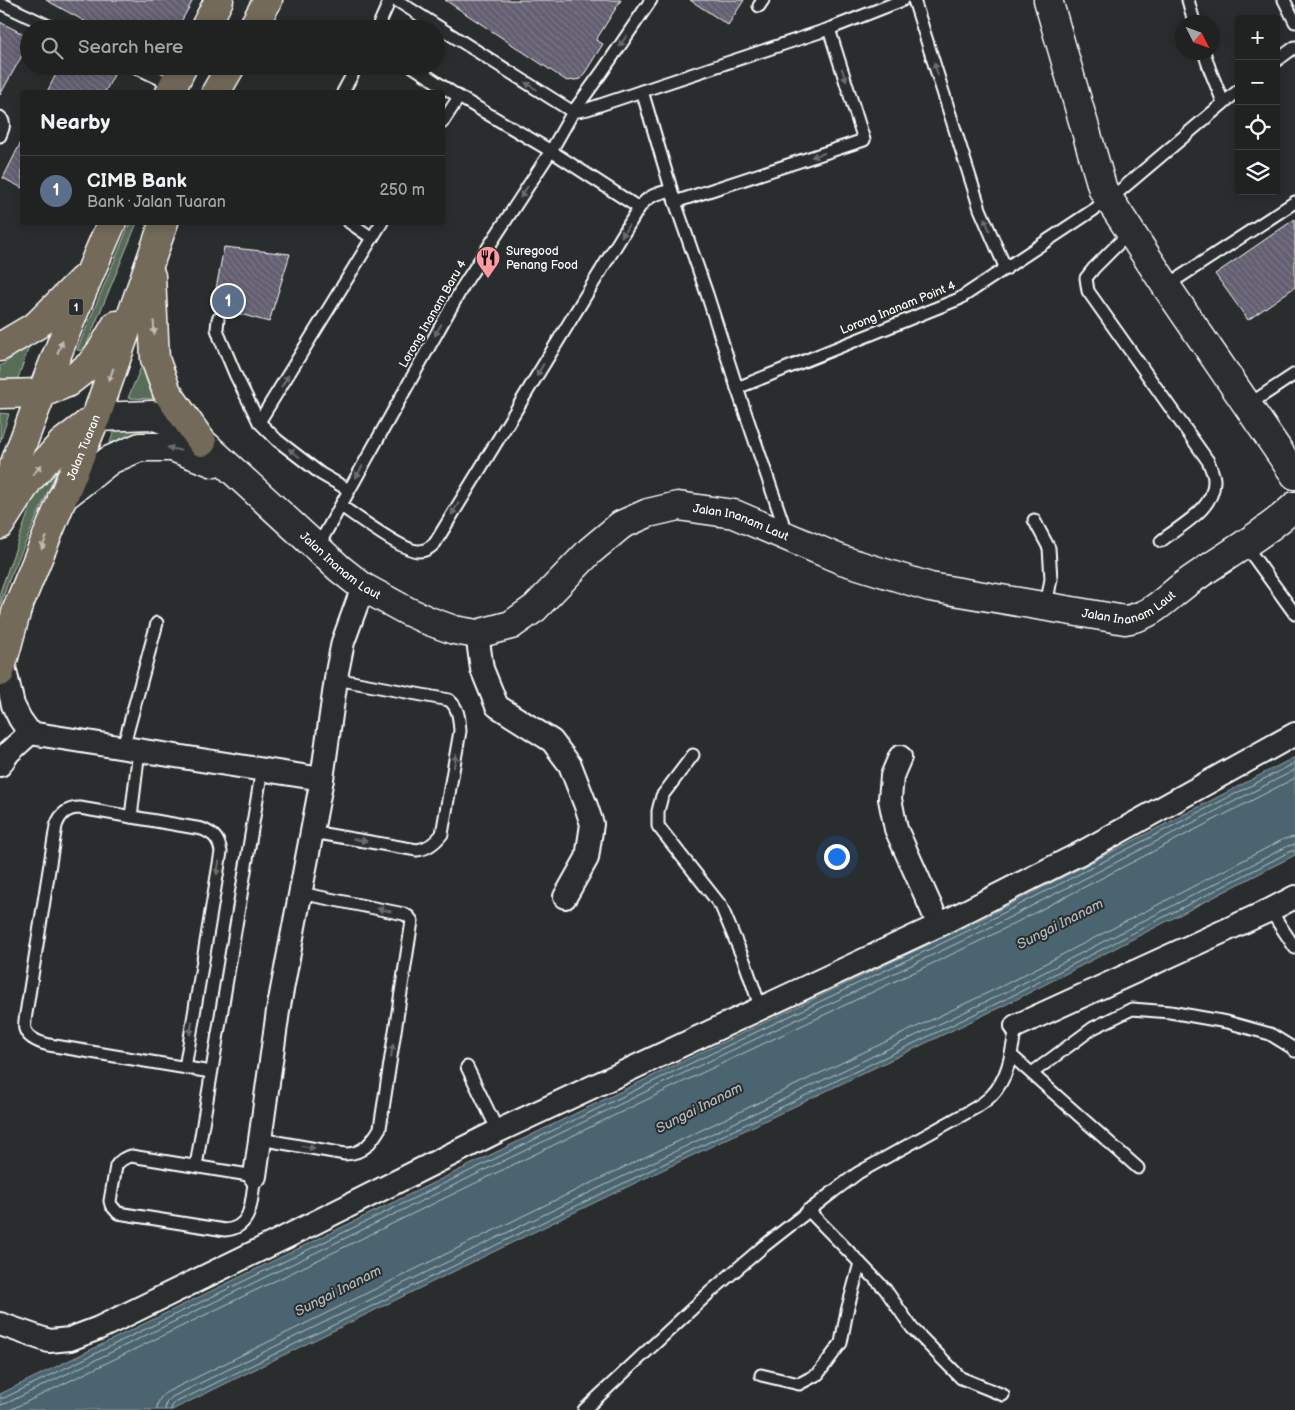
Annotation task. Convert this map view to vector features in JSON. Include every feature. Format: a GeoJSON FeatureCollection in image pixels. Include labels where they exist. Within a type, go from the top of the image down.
{"type":"FeatureCollection","features":[{"type":"Feature","properties":{"kind":"main road"},"geometry":{"type":"LineString","coordinates":[[209,20],[219,0]]}},
{"type":"Feature","properties":{"kind":"main road"},"geometry":{"type":"LineString","coordinates":[[257,20],[268,0]]}},
{"type":"Feature","properties":{"kind":"main road"},"geometry":{"type":"LineString","coordinates":[[217,90],[225,75]]}},
{"type":"Feature","properties":{"kind":"main road","name":"1"},"geometry":{"type":"LineString","coordinates":[[0,503],[90,272],[111,225]]}},
{"type":"Feature","properties":{"kind":"main road","name":"Jalan Tuaran"},"geometry":{"type":"LineString","coordinates":[[1,667],[18,609],[96,417],[163,225]]}},
{"type":"Feature","properties":{"kind":"main road"},"geometry":{"type":"LineString","coordinates":[[0,394],[42,393],[67,383],[90,364],[101,351],[150,262]]}},
{"type":"Feature","properties":{"kind":"main road"},"geometry":{"type":"LineString","coordinates":[[150,262],[156,359],[167,392],[202,442]]}},
{"type":"Feature","properties":{"kind":"main road"},"geometry":{"type":"LineString","coordinates":[[0,347],[37,325],[90,272]]}},
{"type":"Feature","properties":{"kind":"main road"},"geometry":{"type":"LineString","coordinates":[[0,525],[28,481],[62,442],[96,417]]}},
{"type":"Feature","properties":{"kind":"street"},"geometry":{"type":"LineString","coordinates":[[1048,0],[1103,190],[1295,475]]}},
{"type":"Feature","properties":{"kind":"street","name":"Jalan Inanam Laut"},"geometry":{"type":"LineString","coordinates":[[96,417],[152,416],[174,423],[202,442],[340,569],[363,587],[429,621],[454,630],[477,634],[511,625],[534,608],[590,551],[621,525],[648,513],[678,506],[734,514],[842,560],[930,587],[1125,620],[1139,618],[1160,605],[1184,585],[1292,514]]}},
{"type":"Feature","properties":{"kind":"street","name":"Jalan Inanam Laut"},"geometry":{"type":"LineString","coordinates":[[62,498],[110,460],[140,447],[172,447],[236,472]]}},
{"type":"Feature","properties":{"kind":"street"},"geometry":{"type":"LineString","coordinates":[[255,1176],[278,1011],[322,779],[336,679],[343,642],[363,587]]}},
{"type":"Feature","properties":{"kind":"street"},"geometry":{"type":"LineString","coordinates":[[477,634],[482,670],[497,706],[552,740],[570,765],[586,806],[592,824],[587,858],[565,898]]}},
{"type":"Feature","properties":{"kind":"street"},"geometry":{"type":"LineString","coordinates":[[1,667],[13,705],[30,733],[322,779]]}},
{"type":"Feature","properties":{"kind":"street"},"geometry":{"type":"LineString","coordinates":[[0,765],[9,752],[30,733]]}},
{"type":"Feature","properties":{"kind":"street"},"geometry":{"type":"LineString","coordinates":[[0,1324],[49,1341],[70,1339],[99,1328],[498,1131],[939,925],[1081,853],[1295,734]]}},
{"type":"Feature","properties":{"kind":"street"},"geometry":{"type":"LineString","coordinates":[[900,757],[892,776],[890,799],[896,829],[939,925]]}},
{"type":"Feature","properties":{"kind":"street"},"geometry":{"type":"LineString","coordinates":[[1016,1026],[1295,897]]}},
{"type":"Feature","properties":{"kind":"lane"},"geometry":{"type":"LineString","coordinates":[[381,20],[390,0]]}},
{"type":"Feature","properties":{"kind":"lane"},"geometry":{"type":"LineString","coordinates":[[396,0],[427,20]]}},
{"type":"Feature","properties":{"kind":"lane","name":"Lorong Inanam Baru 4"},"geometry":{"type":"LineString","coordinates":[[317,548],[463,286],[550,151],[572,112],[651,0]]}},
{"type":"Feature","properties":{"kind":"lane"},"geometry":{"type":"LineString","coordinates":[[445,31],[572,112],[588,109],[829,29],[903,0]]}},
{"type":"Feature","properties":{"kind":"lane"},"geometry":{"type":"LineString","coordinates":[[914,0],[980,209],[1006,269]]}},
{"type":"Feature","properties":{"kind":"lane"},"geometry":{"type":"LineString","coordinates":[[1188,0],[1192,15]]}},
{"type":"Feature","properties":{"kind":"lane"},"geometry":{"type":"LineString","coordinates":[[1284,0],[1295,22]]}},
{"type":"Feature","properties":{"kind":"lane"},"geometry":{"type":"LineString","coordinates":[[0,2],[37,20]]}},
{"type":"Feature","properties":{"kind":"lane"},"geometry":{"type":"LineString","coordinates":[[675,202],[864,140],[829,29]]}},
{"type":"Feature","properties":{"kind":"lane"},"geometry":{"type":"LineString","coordinates":[[1277,60],[1295,47]]}},
{"type":"Feature","properties":{"kind":"lane"},"geometry":{"type":"LineString","coordinates":[[1207,60],[1224,102]]}},
{"type":"Feature","properties":{"kind":"lane"},"geometry":{"type":"LineString","coordinates":[[158,75],[175,81]]}},
{"type":"Feature","properties":{"kind":"lane"},"geometry":{"type":"LineString","coordinates":[[344,90],[352,75]]}},
{"type":"Feature","properties":{"kind":"lane"},"geometry":{"type":"LineString","coordinates":[[426,75],[639,208]]}},
{"type":"Feature","properties":{"kind":"lane"},"geometry":{"type":"LineString","coordinates":[[642,91],[675,202],[787,536]]}},
{"type":"Feature","properties":{"kind":"lane","name":"Lorong Inanam Point 4"},"geometry":{"type":"LineString","coordinates":[[736,388],[959,299],[1110,199],[1235,93]]}},
{"type":"Feature","properties":{"kind":"lane"},"geometry":{"type":"LineString","coordinates":[[445,118],[459,96]]}},
{"type":"Feature","properties":{"kind":"lane"},"geometry":{"type":"LineString","coordinates":[[0,117],[4,128],[0,136]]}},
{"type":"Feature","properties":{"kind":"lane"},"geometry":{"type":"LineString","coordinates":[[341,506],[404,548],[419,552],[428,550],[435,542],[639,208],[645,200],[672,190]]}},
{"type":"Feature","properties":{"kind":"lane"},"geometry":{"type":"LineString","coordinates":[[1166,286],[1295,202]]}},
{"type":"Feature","properties":{"kind":"lane"},"geometry":{"type":"LineString","coordinates":[[353,225],[372,238]]}},
{"type":"Feature","properties":{"kind":"lane"},"geometry":{"type":"LineString","coordinates":[[259,422],[380,225]]}},
{"type":"Feature","properties":{"kind":"lane"},"geometry":{"type":"LineString","coordinates":[[1131,231],[1086,278],[1088,291],[1208,461],[1214,478],[1213,490],[1201,511],[1161,541]]}},
{"type":"Feature","properties":{"kind":"lane"},"geometry":{"type":"LineString","coordinates":[[218,319],[217,329],[220,338],[259,422],[277,440],[321,474],[349,490]]}},
{"type":"Feature","properties":{"kind":"lane"},"geometry":{"type":"LineString","coordinates":[[1248,405],[1295,374]]}},
{"type":"Feature","properties":{"kind":"lane"},"geometry":{"type":"LineString","coordinates":[[1034,520],[1049,548],[1051,580],[1046,606]]}},
{"type":"Feature","properties":{"kind":"lane"},"geometry":{"type":"LineString","coordinates":[[1245,545],[1295,614]]}},
{"type":"Feature","properties":{"kind":"lane"},"geometry":{"type":"LineString","coordinates":[[131,816],[131,749],[157,623]]}},
{"type":"Feature","properties":{"kind":"lane"},"geometry":{"type":"LineString","coordinates":[[312,832],[416,850],[432,845],[442,834],[460,731],[459,717],[455,705],[449,700],[336,679]]}},
{"type":"Feature","properties":{"kind":"lane"},"geometry":{"type":"LineString","coordinates":[[693,755],[662,796],[658,811],[658,826],[721,906],[745,963],[761,1009]]}},
{"type":"Feature","properties":{"kind":"lane"},"geometry":{"type":"LineString","coordinates":[[196,1166],[262,769]]}},
{"type":"Feature","properties":{"kind":"lane"},"geometry":{"type":"LineString","coordinates":[[185,1068],[221,852],[219,842],[210,832],[202,829],[131,816],[72,808],[59,819],[56,826],[25,1029],[38,1042],[49,1045],[185,1068],[211,1072]]}},
{"type":"Feature","properties":{"kind":"lane"},"geometry":{"type":"LineString","coordinates":[[260,1138],[344,1154],[353,1154],[361,1151],[373,1140],[380,1128],[412,921],[404,914],[300,893]]}},
{"type":"Feature","properties":{"kind":"lane"},"geometry":{"type":"LineString","coordinates":[[1270,910],[1295,948]]}},
{"type":"Feature","properties":{"kind":"lane"},"geometry":{"type":"LineString","coordinates":[[1032,1073],[1093,1028],[1132,1009],[1170,1012],[1227,1022],[1270,1034],[1291,1046],[1295,1051]]}},
{"type":"Feature","properties":{"kind":"lane"},"geometry":{"type":"LineString","coordinates":[[584,1410],[709,1293],[808,1210],[858,1173],[975,1108],[991,1096],[1005,1076],[1016,1026]]}},
{"type":"Feature","properties":{"kind":"lane"},"geometry":{"type":"LineString","coordinates":[[1011,1055],[1138,1168]]}},
{"type":"Feature","properties":{"kind":"lane"},"geometry":{"type":"LineString","coordinates":[[467,1067],[498,1131]]}},
{"type":"Feature","properties":{"kind":"lane"},"geometry":{"type":"LineString","coordinates":[[131,1156],[255,1176],[250,1212],[242,1225],[232,1230],[118,1213],[110,1201],[116,1166],[119,1161],[131,1156]]}},
{"type":"Feature","properties":{"kind":"lane"},"geometry":{"type":"LineString","coordinates":[[808,1210],[885,1289],[912,1328],[960,1378],[1003,1395]]}},
{"type":"Feature","properties":{"kind":"lane"},"geometry":{"type":"LineString","coordinates":[[761,1375],[799,1384],[818,1374],[841,1343],[847,1311],[860,1263]]}},
{"type":"Feature","properties":{"kind":"green space"},"geometry":{"type":"Polygon","coordinates":[[[129,225],[136,225],[84,351],[77,350],[129,225]]]}},
{"type":"Feature","properties":{"kind":"green space"},"geometry":{"type":"Polygon","coordinates":[[[30,344],[17,381],[0,382],[0,366],[30,344]]]}},
{"type":"Feature","properties":{"kind":"green space"},"geometry":{"type":"Polygon","coordinates":[[[142,365],[153,399],[128,398],[142,365]]]}},
{"type":"Feature","properties":{"kind":"green space"},"geometry":{"type":"Polygon","coordinates":[[[0,413],[9,414],[0,442],[0,413]]]}},
{"type":"Feature","properties":{"kind":"green space"},"geometry":{"type":"Polygon","coordinates":[[[133,426],[153,427],[175,434],[108,448],[114,431],[133,426]]]}},
{"type":"Feature","properties":{"kind":"green space"},"geometry":{"type":"Polygon","coordinates":[[[61,462],[9,580],[0,606],[0,592],[37,488],[61,462]]]}},
{"type":"Feature","properties":{"kind":"water","name":"Sungai Inanam"},"geometry":{"type":"Polygon","coordinates":[[[1295,757],[1295,855],[1013,1001],[546,1226],[172,1410],[0,1410],[0,1394],[679,1063],[976,922],[1295,757]]]}},
{"type":"Feature","properties":{"kind":"building"},"geometry":{"type":"Polygon","coordinates":[[[46,0],[193,0],[182,20],[83,20],[46,0]]]}},
{"type":"Feature","properties":{"kind":"building"},"geometry":{"type":"Polygon","coordinates":[[[445,0],[621,0],[596,40],[603,44],[581,79],[567,81],[445,0]]]}},
{"type":"Feature","properties":{"kind":"building"},"geometry":{"type":"Polygon","coordinates":[[[690,0],[744,0],[728,25],[690,0]]]}},
{"type":"Feature","properties":{"kind":"building"},"geometry":{"type":"Polygon","coordinates":[[[0,22],[20,32],[20,59],[0,95],[0,22]]]}},
{"type":"Feature","properties":{"kind":"building"},"geometry":{"type":"Polygon","coordinates":[[[56,75],[114,75],[106,90],[48,90],[56,75]]]}},
{"type":"Feature","properties":{"kind":"building"},"geometry":{"type":"Polygon","coordinates":[[[20,144],[20,187],[3,178],[20,144]]]}},
{"type":"Feature","properties":{"kind":"building"},"geometry":{"type":"Polygon","coordinates":[[[1295,219],[1295,287],[1248,320],[1215,274],[1295,219]]]}},
{"type":"Feature","properties":{"kind":"building"},"geometry":{"type":"Polygon","coordinates":[[[224,247],[290,254],[269,322],[229,311],[221,304],[215,294],[224,247]]]}},
{"type":"Feature","properties":{"kind":"place","name":"Suregood Penang Food"},"geometry":{"type":"Point","coordinates":[488,279]}},
{"type":"Feature","properties":{"kind":"place","name":"CIMB Bank"},"geometry":{"type":"Point","coordinates":[228,301]}}]}
